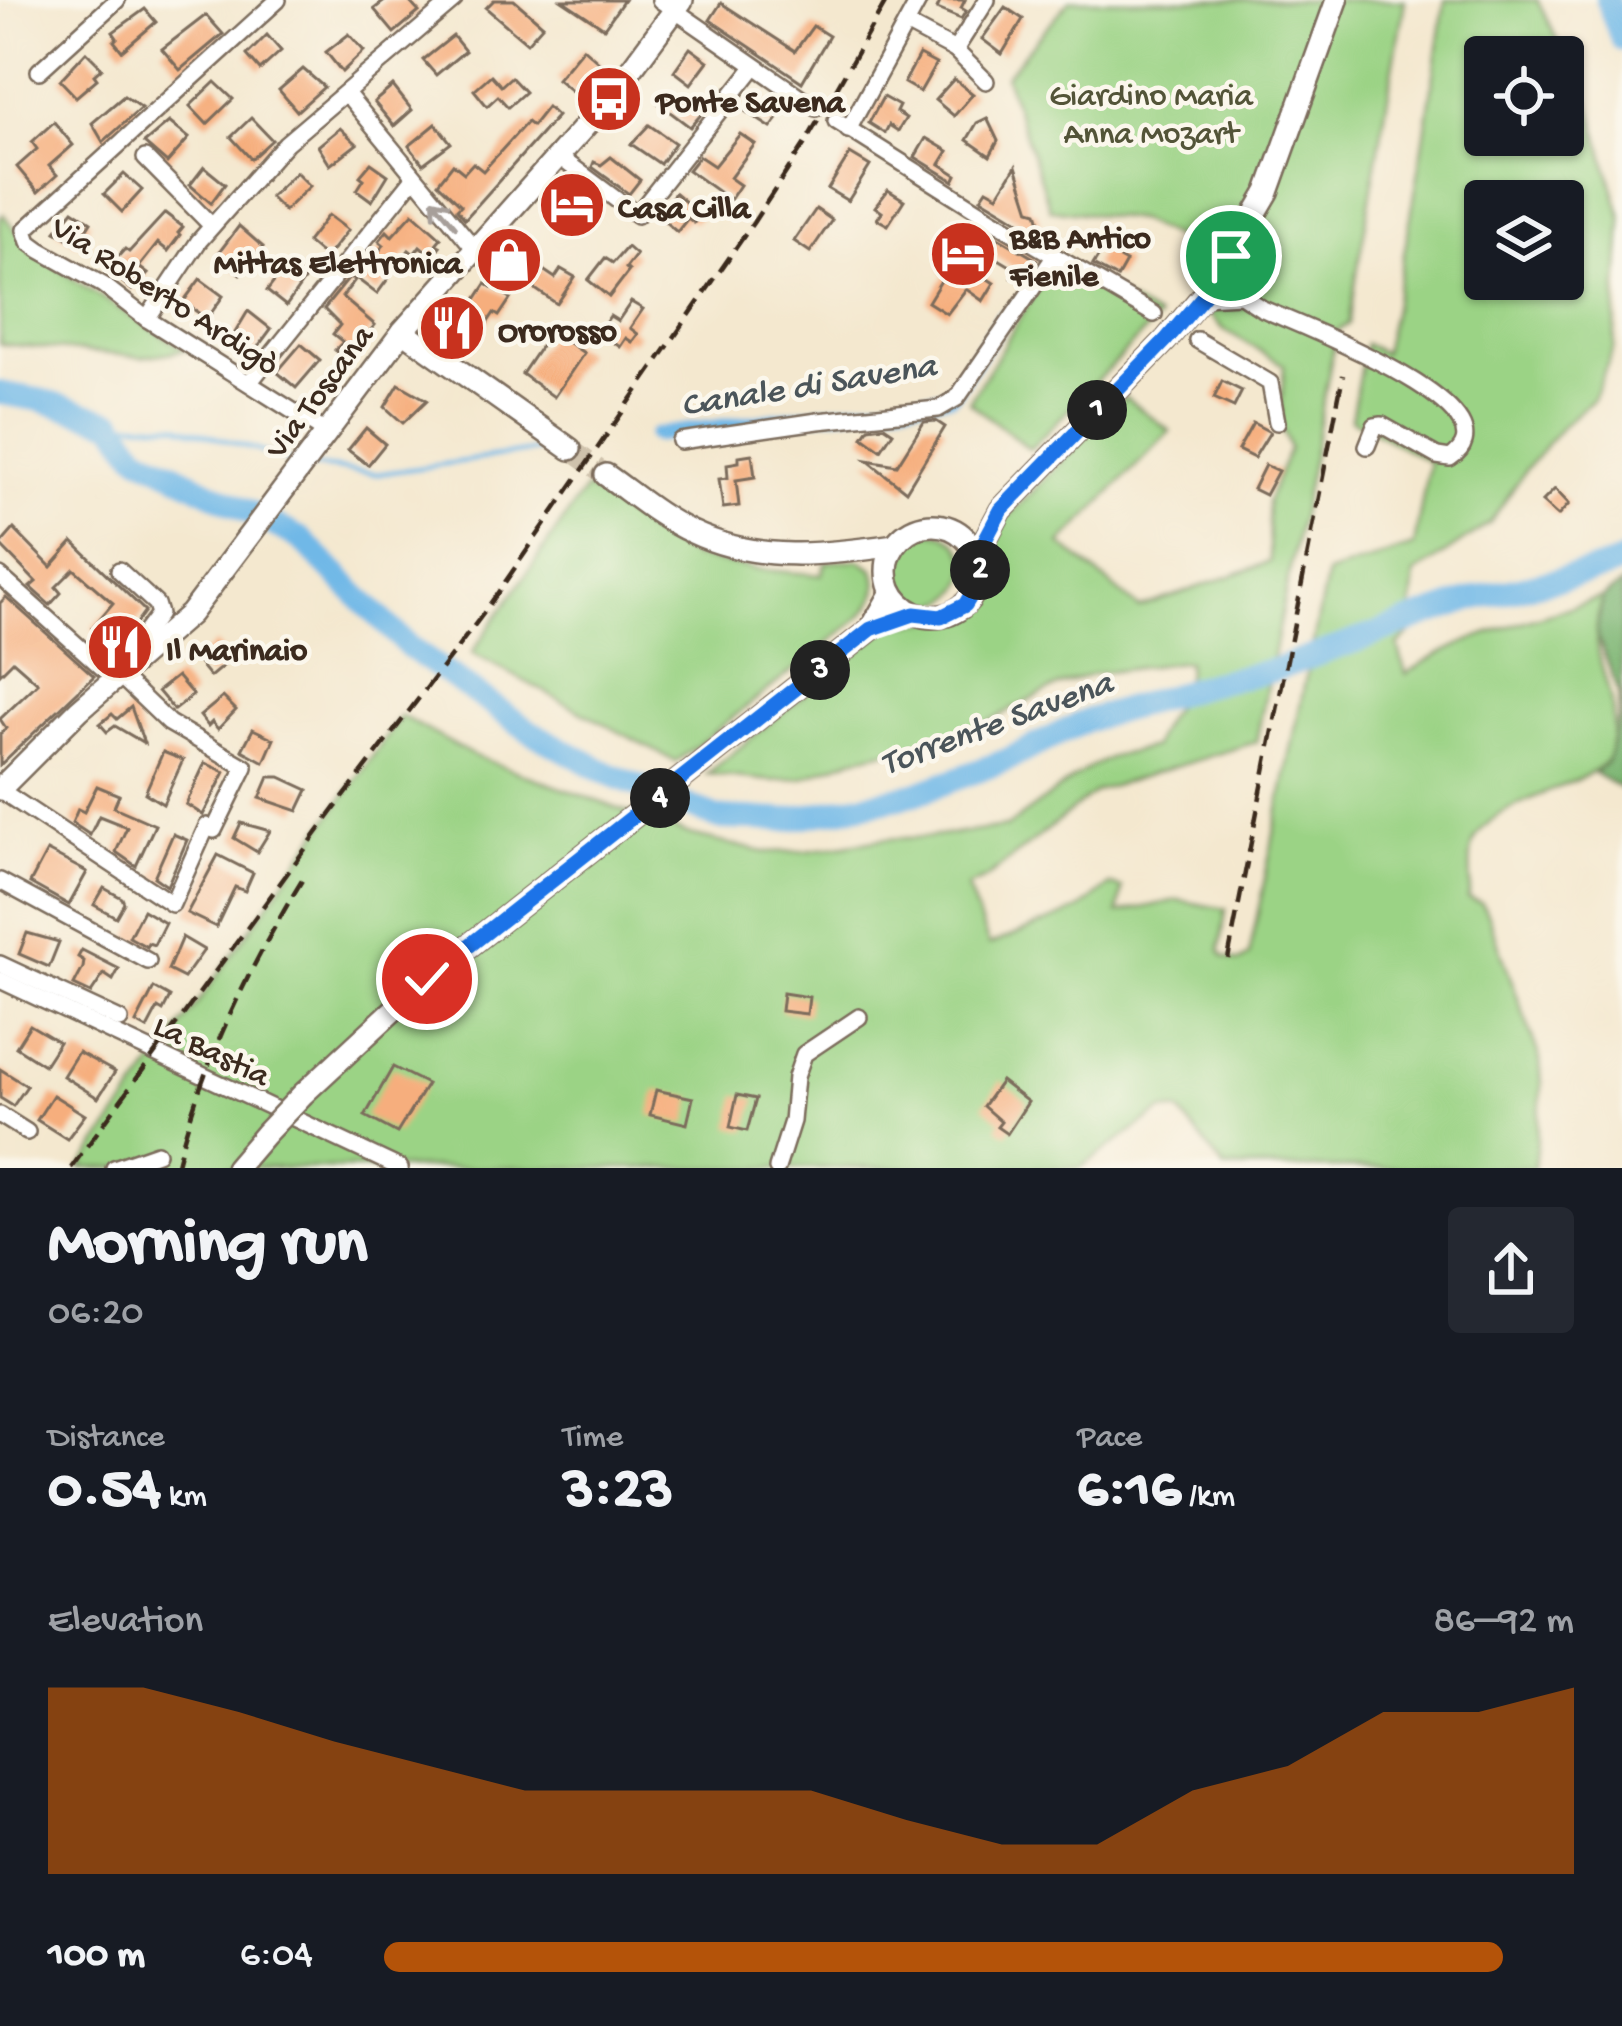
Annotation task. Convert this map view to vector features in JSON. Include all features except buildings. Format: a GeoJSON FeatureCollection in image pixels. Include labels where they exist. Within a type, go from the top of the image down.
{"type":"FeatureCollection","features":[{"type":"Feature","properties":{"kind":"main road"},"geometry":{"type":"LineString","coordinates":[[977,555],[1001,510],[1166,340],[1231,256],[1268,192],[1337,0]]}},
{"type":"Feature","properties":{"kind":"main road","name":"Via Toscana"},"geometry":{"type":"LineString","coordinates":[[0,789],[190,614],[403,331],[620,86],[672,3]]}},
{"type":"Feature","properties":{"kind":"main road"},"geometry":{"type":"LineString","coordinates":[[403,331],[570,449]]}},
{"type":"Feature","properties":{"kind":"main road"},"geometry":{"type":"LineString","coordinates":[[606,475],[690,532],[733,547],[783,555],[895,545],[921,526],[954,530],[1001,510]]}},
{"type":"Feature","properties":{"kind":"main road"},"geometry":{"type":"LineString","coordinates":[[236,1168],[386,1015],[871,629],[914,614],[941,617],[965,605],[979,582],[977,555],[954,530]]}},
{"type":"Feature","properties":{"kind":"main road"},"geometry":{"type":"LineString","coordinates":[[871,629],[889,582],[895,545]]}},
{"type":"Feature","properties":{"kind":"main road"},"geometry":{"type":"LineString","coordinates":[[848,552],[874,562],[914,614]]}},
{"type":"Feature","properties":{"kind":"street"},"geometry":{"type":"LineString","coordinates":[[39,71],[117,0]]}},
{"type":"Feature","properties":{"kind":"street","name":"Via Roberto Ardigò"},"geometry":{"type":"LineString","coordinates":[[278,0],[25,230],[29,242],[40,250],[103,284],[147,319],[249,383],[319,441]]}},
{"type":"Feature","properties":{"kind":"street"},"geometry":{"type":"LineString","coordinates":[[147,319],[212,226],[286,143],[454,0]]}},
{"type":"Feature","properties":{"kind":"street"},"geometry":{"type":"LineString","coordinates":[[919,0],[842,126],[1154,314]]}},
{"type":"Feature","properties":{"kind":"street"},"geometry":{"type":"LineString","coordinates":[[951,48],[987,0]]}},
{"type":"Feature","properties":{"kind":"street"},"geometry":{"type":"LineString","coordinates":[[672,3],[754,68],[816,108]]}},
{"type":"Feature","properties":{"kind":"street"},"geometry":{"type":"LineString","coordinates":[[906,24],[951,48],[986,81]]}},
{"type":"Feature","properties":{"kind":"street"},"geometry":{"type":"LineString","coordinates":[[558,156],[637,215],[754,68]]}},
{"type":"Feature","properties":{"kind":"street"},"geometry":{"type":"LineString","coordinates":[[346,93],[475,248]]}},
{"type":"Feature","properties":{"kind":"street"},"geometry":{"type":"LineString","coordinates":[[145,158],[212,226]]}},
{"type":"Feature","properties":{"kind":"street"},"geometry":{"type":"LineString","coordinates":[[249,383],[415,178]]}},
{"type":"Feature","properties":{"kind":"street"},"geometry":{"type":"LineString","coordinates":[[680,441],[938,409],[957,398],[1054,256]]}},
{"type":"Feature","properties":{"kind":"street"},"geometry":{"type":"LineString","coordinates":[[1231,256],[1240,295]]}},
{"type":"Feature","properties":{"kind":"street"},"geometry":{"type":"LineString","coordinates":[[1202,297],[1240,295],[1430,388],[1450,405],[1466,436],[1459,453],[1450,458],[1437,456],[1382,425],[1375,426],[1367,446]]}},
{"type":"Feature","properties":{"kind":"street"},"geometry":{"type":"LineString","coordinates":[[1197,340],[1270,383],[1277,422]]}},
{"type":"Feature","properties":{"kind":"street","name":"Via Toscana"},"geometry":{"type":"LineString","coordinates":[[0,789],[172,904],[206,829],[214,830],[245,766],[169,723],[122,673],[135,646],[160,614],[156,604],[119,570]]}},
{"type":"Feature","properties":{"kind":"street"},"geometry":{"type":"LineString","coordinates":[[0,576],[122,673]]}},
{"type":"Feature","properties":{"kind":"street"},"geometry":{"type":"LineString","coordinates":[[0,881],[148,961]]}},
{"type":"Feature","properties":{"kind":"street"},"geometry":{"type":"LineString","coordinates":[[0,964],[120,1021]]}},
{"type":"Feature","properties":{"kind":"street","name":"La Bastia"},"geometry":{"type":"LineString","coordinates":[[0,980],[400,1168]]}},
{"type":"Feature","properties":{"kind":"street"},"geometry":{"type":"LineString","coordinates":[[777,1168],[791,1121],[798,1065],[811,1048],[860,1017]]}},
{"type":"Feature","properties":{"kind":"street"},"geometry":{"type":"LineString","coordinates":[[0,1115],[27,1132]]}},
{"type":"Feature","properties":{"kind":"street"},"geometry":{"type":"LineString","coordinates":[[114,1168],[157,1154]]}},
{"type":"Feature","properties":{"kind":"green space","name":"Giardino Maria Anna Mozart"},"geometry":{"type":"Polygon","coordinates":[[[1070,0],[1405,0],[1348,324],[1337,331],[1256,742],[1096,791],[987,878],[967,887],[989,945],[1079,910],[1110,885],[1122,888],[1118,913],[1178,900],[1226,909],[1220,951],[1239,962],[1249,956],[1327,574],[1414,546],[1429,462],[1351,419],[1365,344],[1383,353],[1410,221],[1445,0],[1537,0],[1556,36],[1464,36],[1464,156],[1584,156],[1584,91],[1589,101],[1622,218],[1614,347],[1593,399],[1561,427],[1490,523],[1415,574],[1409,635],[1398,646],[1406,674],[1477,638],[1603,597],[1596,633],[1613,718],[1609,756],[1584,776],[1499,815],[1483,828],[1471,851],[1468,898],[1482,903],[1489,918],[1540,1059],[1534,1168],[1224,1168],[1179,1111],[1162,1111],[1080,1168],[81,1168],[401,716],[474,756],[690,835],[764,852],[1007,827],[1087,769],[1111,757],[1153,747],[1183,689],[1187,661],[1093,674],[1060,685],[959,736],[853,758],[802,778],[773,781],[707,774],[883,631],[947,619],[970,607],[983,587],[996,529],[1125,397],[1170,431],[1061,544],[1139,608],[1270,562],[1267,502],[1289,448],[1280,423],[1284,365],[1223,329],[1185,287],[1195,272],[1201,236],[1176,238],[1137,220],[1050,209],[1005,76],[1070,0]]]}},
{"type":"Feature","properties":{"kind":"green space"},"geometry":{"type":"Polygon","coordinates":[[[3,214],[63,271],[186,350],[142,357],[0,344],[3,214]]]}},
{"type":"Feature","properties":{"kind":"green space"},"geometry":{"type":"Polygon","coordinates":[[[1055,260],[1158,318],[1030,449],[969,402],[1055,260]]]}},
{"type":"Feature","properties":{"kind":"green space"},"geometry":{"type":"Polygon","coordinates":[[[586,488],[693,557],[821,575],[826,562],[859,560],[874,570],[875,595],[851,625],[676,762],[472,653],[586,488]]]}},
{"type":"Feature","properties":{"kind":"green space"},"geometry":{"type":"Polygon","coordinates":[[[931,532],[956,543],[967,568],[956,593],[931,604],[906,593],[895,568],[906,543],[931,532]]]}},
{"type":"Feature","properties":{"kind":"green space"},"geometry":{"type":"Polygon","coordinates":[[[1622,584],[1622,789],[1594,773],[1607,762],[1619,716],[1619,694],[1596,632],[1603,597],[1622,584]]]}},
{"type":"Feature","properties":{"kind":"waterway","name":"Torrente Savena"},"geometry":{"type":"LineString","coordinates":[[1607,0],[1622,39]]}},
{"type":"Feature","properties":{"kind":"waterway","name":"Canale di Savena"},"geometry":{"type":"LineString","coordinates":[[655,435],[951,396],[1003,318]]}},
{"type":"Feature","properties":{"kind":"waterway","name":"Torrente Savena"},"geometry":{"type":"LineString","coordinates":[[0,393],[114,422],[137,454],[301,539],[410,648],[531,732],[607,773],[718,818],[786,820],[915,794],[1007,760],[1085,721],[1212,683],[1274,670],[1476,598],[1622,561]]}},
{"type":"Feature","properties":{"kind":"waterway","name":"Canale di Savena"},"geometry":{"type":"LineString","coordinates":[[114,422],[177,425],[294,462]]}},
{"type":"Feature","properties":{"kind":"waterway","name":"Canale di Savena"},"geometry":{"type":"LineString","coordinates":[[311,466],[377,474],[554,448]]}},
{"type":"Feature","properties":{"kind":"tunnel"},"geometry":{"type":"LineString","coordinates":[[570,449],[606,475]]}},
{"type":"Feature","properties":{"kind":"railway"},"geometry":{"type":"LineString","coordinates":[[71,1168],[483,614],[753,223],[887,0]]}},
{"type":"Feature","properties":{"kind":"railway"},"geometry":{"type":"LineString","coordinates":[[1228,959],[1343,375]]}},
{"type":"Feature","properties":{"kind":"railway"},"geometry":{"type":"LineString","coordinates":[[176,1168],[199,1092],[229,1018],[304,877]]}},
{"type":"Feature","properties":{"kind":"place","name":"Ponte Savena"},"geometry":{"type":"Point","coordinates":[609,99]}},
{"type":"Feature","properties":{"kind":"place","name":"Casa Cilla"},"geometry":{"type":"Point","coordinates":[572,205]}},
{"type":"Feature","properties":{"kind":"place","name":"B&B Antico Fienile"},"geometry":{"type":"Point","coordinates":[963,254]}},
{"type":"Feature","properties":{"kind":"place","name":"Mittas Elettronica"},"geometry":{"type":"Point","coordinates":[509,260]}},
{"type":"Feature","properties":{"kind":"place","name":"Ororosso"},"geometry":{"type":"Point","coordinates":[452,328]}},
{"type":"Feature","properties":{"kind":"place","name":"Il Marinaio"},"geometry":{"type":"Point","coordinates":[120,647]}},
{"type":"Feature","properties":{"kind":"route"},"geometry":{"type":"LineString","coordinates":[[427,979],[871,629],[914,614],[941,617],[965,605],[979,582],[977,555],[1001,510],[1166,340],[1217,280],[1231,256]]}}]}
